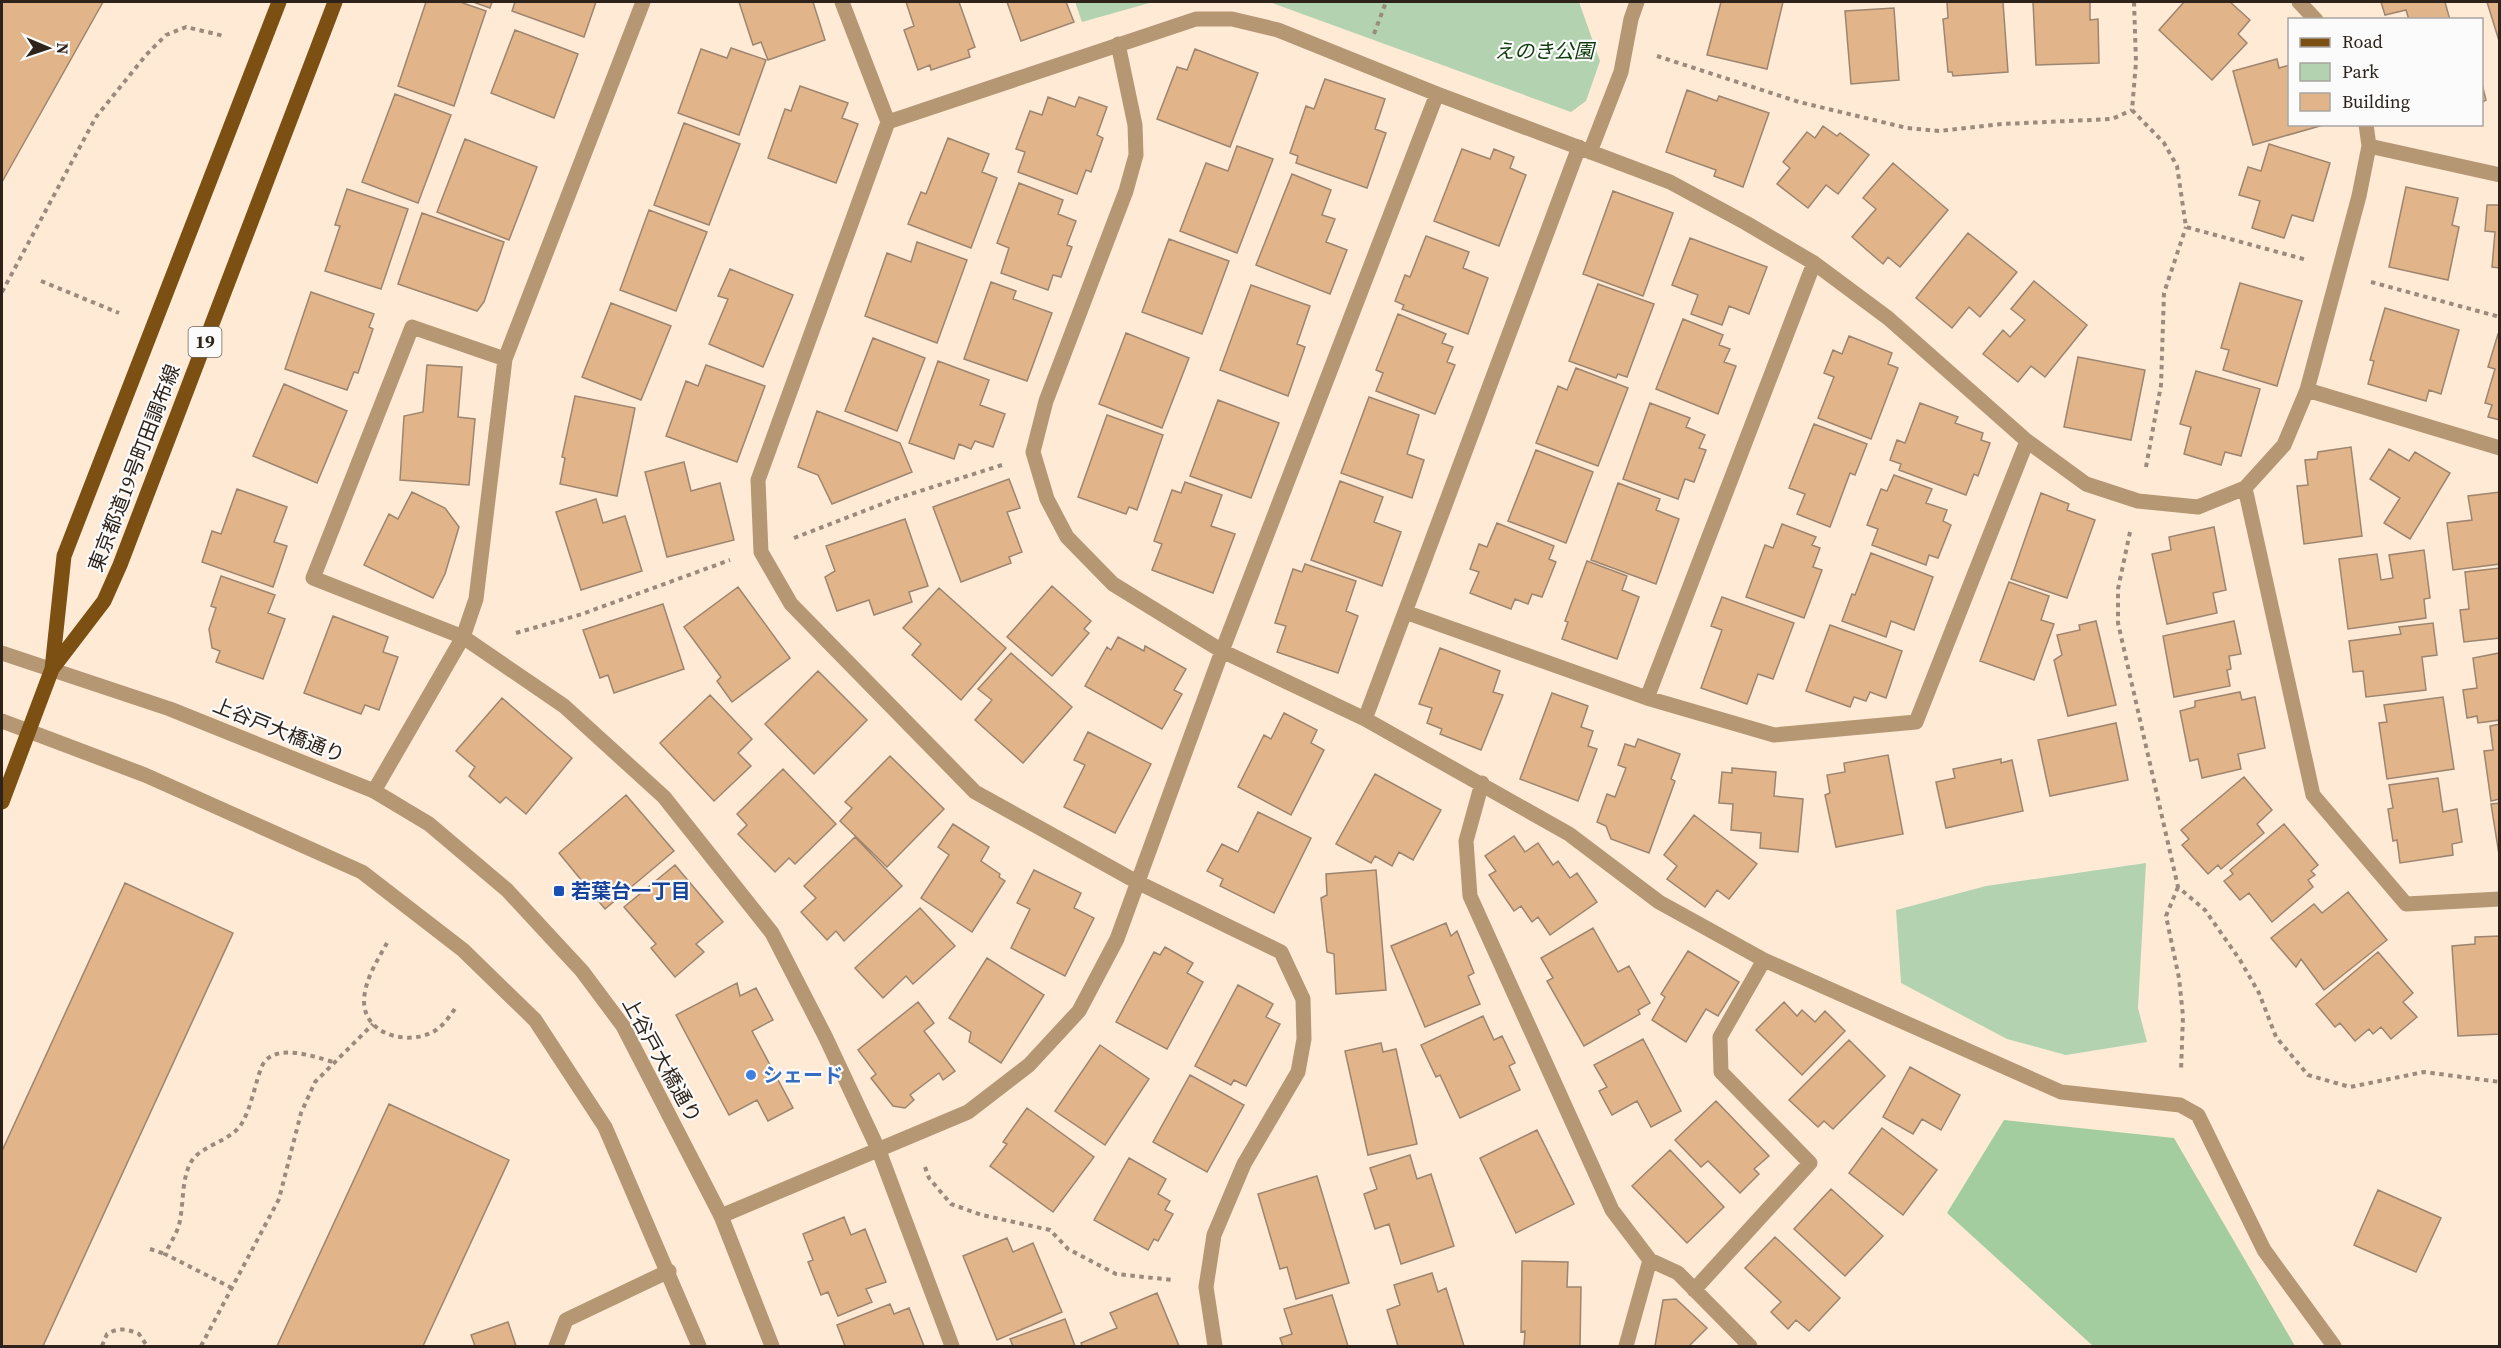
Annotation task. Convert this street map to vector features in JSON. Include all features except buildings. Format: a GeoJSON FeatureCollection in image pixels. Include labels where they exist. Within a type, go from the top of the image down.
{"type":"FeatureCollection","features":[{"type":"Feature","properties":{"kind":"main road","name":"東京都道19号町田調布線"},"geometry":{"type":"LineString","coordinates":[[2,802],[52,669],[64,556],[277,2]]}},
{"type":"Feature","properties":{"kind":"main road","name":"東京都道19号町田調布線"},"geometry":{"type":"LineString","coordinates":[[52,669],[104,601],[120,565],[335,2]]}},
{"type":"Feature","properties":{"kind":"street"},"geometry":{"type":"LineString","coordinates":[[374,791],[463,637],[476,599],[505,359],[643,2]]}},
{"type":"Feature","properties":{"kind":"street"},"geometry":{"type":"LineString","coordinates":[[842,2],[888,122],[758,480],[761,552],[791,604],[975,792],[1137,882],[1281,952],[1303,999],[1304,1039],[1298,1072],[1245,1164],[1214,1235],[1206,1287],[1215,1347]]}},
{"type":"Feature","properties":{"kind":"street"},"geometry":{"type":"LineString","coordinates":[[1365,718],[1585,150],[1621,72],[1637,2]]}},
{"type":"Feature","properties":{"kind":"street"},"geometry":{"type":"LineString","coordinates":[[2299,2],[2314,18]]}},
{"type":"Feature","properties":{"kind":"street"},"geometry":{"type":"LineString","coordinates":[[888,122],[1196,19],[1232,19],[1278,30],[1437,94],[1670,182],[1814,263],[1888,318],[2027,441],[2086,484],[2138,501],[2198,507],[2245,488],[2284,445],[2307,390],[2359,196],[2369,146],[2366,126]]}},
{"type":"Feature","properties":{"kind":"street"},"geometry":{"type":"LineString","coordinates":[[1118,44],[1135,125],[1136,155],[1126,191],[1046,401],[1033,452],[1047,499],[1067,537],[1113,584],[1222,651],[1365,718],[1482,783],[1569,834],[1659,902],[1764,960],[2061,1092],[2180,1105],[2198,1115],[2264,1250],[2334,1347]]}},
{"type":"Feature","properties":{"kind":"street"},"geometry":{"type":"LineString","coordinates":[[721,1216],[968,1112],[1029,1065],[1079,1011],[1117,939],[1222,651],[1437,94]]}},
{"type":"Feature","properties":{"kind":"street"},"geometry":{"type":"LineString","coordinates":[[2369,146],[2499,175]]}},
{"type":"Feature","properties":{"kind":"street"},"geometry":{"type":"LineString","coordinates":[[1647,698],[1814,263]]}},
{"type":"Feature","properties":{"kind":"street"},"geometry":{"type":"LineString","coordinates":[[505,359],[412,327],[313,578],[463,637],[564,706],[664,797],[772,933],[825,1036],[879,1151],[952,1347]]}},
{"type":"Feature","properties":{"kind":"street"},"geometry":{"type":"LineString","coordinates":[[2307,390],[2499,448]]}},
{"type":"Feature","properties":{"kind":"street"},"geometry":{"type":"LineString","coordinates":[[1405,612],[1647,698],[1774,735],[1916,722],[2027,441]]}},
{"type":"Feature","properties":{"kind":"street"},"geometry":{"type":"LineString","coordinates":[[2245,488],[2313,795],[2406,904],[2499,899]]}},
{"type":"Feature","properties":{"kind":"street","name":"上谷戸大橋通り"},"geometry":{"type":"LineString","coordinates":[[2,653],[170,709],[374,791],[429,824],[507,890],[582,971],[623,1026],[721,1216],[772,1347]]}},
{"type":"Feature","properties":{"kind":"street"},"geometry":{"type":"LineString","coordinates":[[2,721],[145,775],[362,872],[463,950],[535,1020],[605,1127],[669,1271],[699,1347]]}},
{"type":"Feature","properties":{"kind":"street"},"geometry":{"type":"LineString","coordinates":[[1482,783],[1466,841],[1470,896],[1612,1210],[1650,1260],[1678,1273],[1750,1347]]}},
{"type":"Feature","properties":{"kind":"street"},"geometry":{"type":"LineString","coordinates":[[1694,1290],[1810,1163],[1721,1072],[1720,1037],[1764,960]]}},
{"type":"Feature","properties":{"kind":"street"},"geometry":{"type":"LineString","coordinates":[[1626,1347],[1650,1260]]}},
{"type":"Feature","properties":{"kind":"street"},"geometry":{"type":"LineString","coordinates":[[556,1347],[566,1320],[669,1271]]}},
{"type":"Feature","properties":{"kind":"path"},"geometry":{"type":"LineString","coordinates":[[2134,2],[2136,62],[2132,110],[2164,142],[2177,166],[2186,227],[2164,293],[2161,385],[2118,589],[2118,623],[2178,887],[2166,916],[2179,978],[2183,1016],[2180,1105]]}},
{"type":"Feature","properties":{"kind":"path"},"geometry":{"type":"LineString","coordinates":[[2,292],[96,117],[146,55],[166,35],[186,27],[224,36]]}},
{"type":"Feature","properties":{"kind":"path"},"geometry":{"type":"LineString","coordinates":[[1626,46],[1799,102],[1907,128],[1939,131],[2002,124],[2112,119],[2132,110]]}},
{"type":"Feature","properties":{"kind":"path"},"geometry":{"type":"LineString","coordinates":[[2186,227],[2307,260],[2397,291],[2499,317]]}},
{"type":"Feature","properties":{"kind":"path"},"geometry":{"type":"LineString","coordinates":[[41,281],[120,313]]}},
{"type":"Feature","properties":{"kind":"path"},"geometry":{"type":"LineString","coordinates":[[761,552],[895,499],[1002,465],[1033,452]]}},
{"type":"Feature","properties":{"kind":"path"},"geometry":{"type":"LineString","coordinates":[[510,635],[582,614],[724,562]]}},
{"type":"Feature","properties":{"kind":"path"},"geometry":{"type":"LineString","coordinates":[[2178,887],[2205,910],[2240,960],[2259,993],[2276,1037],[2308,1075],[2350,1086],[2424,1072],[2499,1082]]}},
{"type":"Feature","properties":{"kind":"path"},"geometry":{"type":"LineString","coordinates":[[387,943],[366,986],[364,1003],[367,1015],[373,1024],[384,1033],[415,1038],[435,1030],[457,1006]]}},
{"type":"Feature","properties":{"kind":"path"},"geometry":{"type":"LineString","coordinates":[[201,1347],[279,1199],[301,1113],[315,1082],[373,1024]]}},
{"type":"Feature","properties":{"kind":"path"},"geometry":{"type":"LineString","coordinates":[[165,1254],[178,1226],[187,1171],[193,1159],[230,1136],[241,1126],[258,1084],[260,1070],[268,1058],[284,1052],[333,1062]]}},
{"type":"Feature","properties":{"kind":"path"},"geometry":{"type":"LineString","coordinates":[[915,1136],[929,1178],[951,1204],[982,1215],[1050,1230],[1068,1249],[1116,1274],[1175,1280],[1206,1287]]}},
{"type":"Feature","properties":{"kind":"path"},"geometry":{"type":"LineString","coordinates":[[150,1249],[165,1254],[232,1288]]}},
{"type":"Feature","properties":{"kind":"path"},"geometry":{"type":"LineString","coordinates":[[102,1347],[107,1334],[116,1329],[127,1329],[139,1334],[147,1347]]}},
{"type":"Feature","properties":{"kind":"green space"},"geometry":{"type":"Polygon","coordinates":[[[1075,2],[1153,2],[1082,22],[1075,2]]]}},
{"type":"Feature","properties":{"kind":"green space","name":"えのき公園"},"geometry":{"type":"Polygon","coordinates":[[[1269,2],[1579,2],[1600,61],[1586,101],[1571,112],[1269,2]]]}},
{"type":"Feature","properties":{"kind":"green space"},"geometry":{"type":"Polygon","coordinates":[[[2146,863],[2138,1008],[2147,1042],[2066,1055],[2007,1039],[1901,983],[1896,910],[1986,886],[2146,863]]]}},
{"type":"Feature","properties":{"kind":"green space"},"geometry":{"type":"Polygon","coordinates":[[[2004,1120],[2174,1138],[2295,1346],[2093,1346],[1947,1213],[2004,1120]]]}},
{"type":"Feature","properties":{"kind":"place","name":"若葉台一丁目"},"geometry":{"type":"Point","coordinates":[559,891]}},
{"type":"Feature","properties":{"kind":"place","name":"シェード"},"geometry":{"type":"Point","coordinates":[751,1075]}}]}
